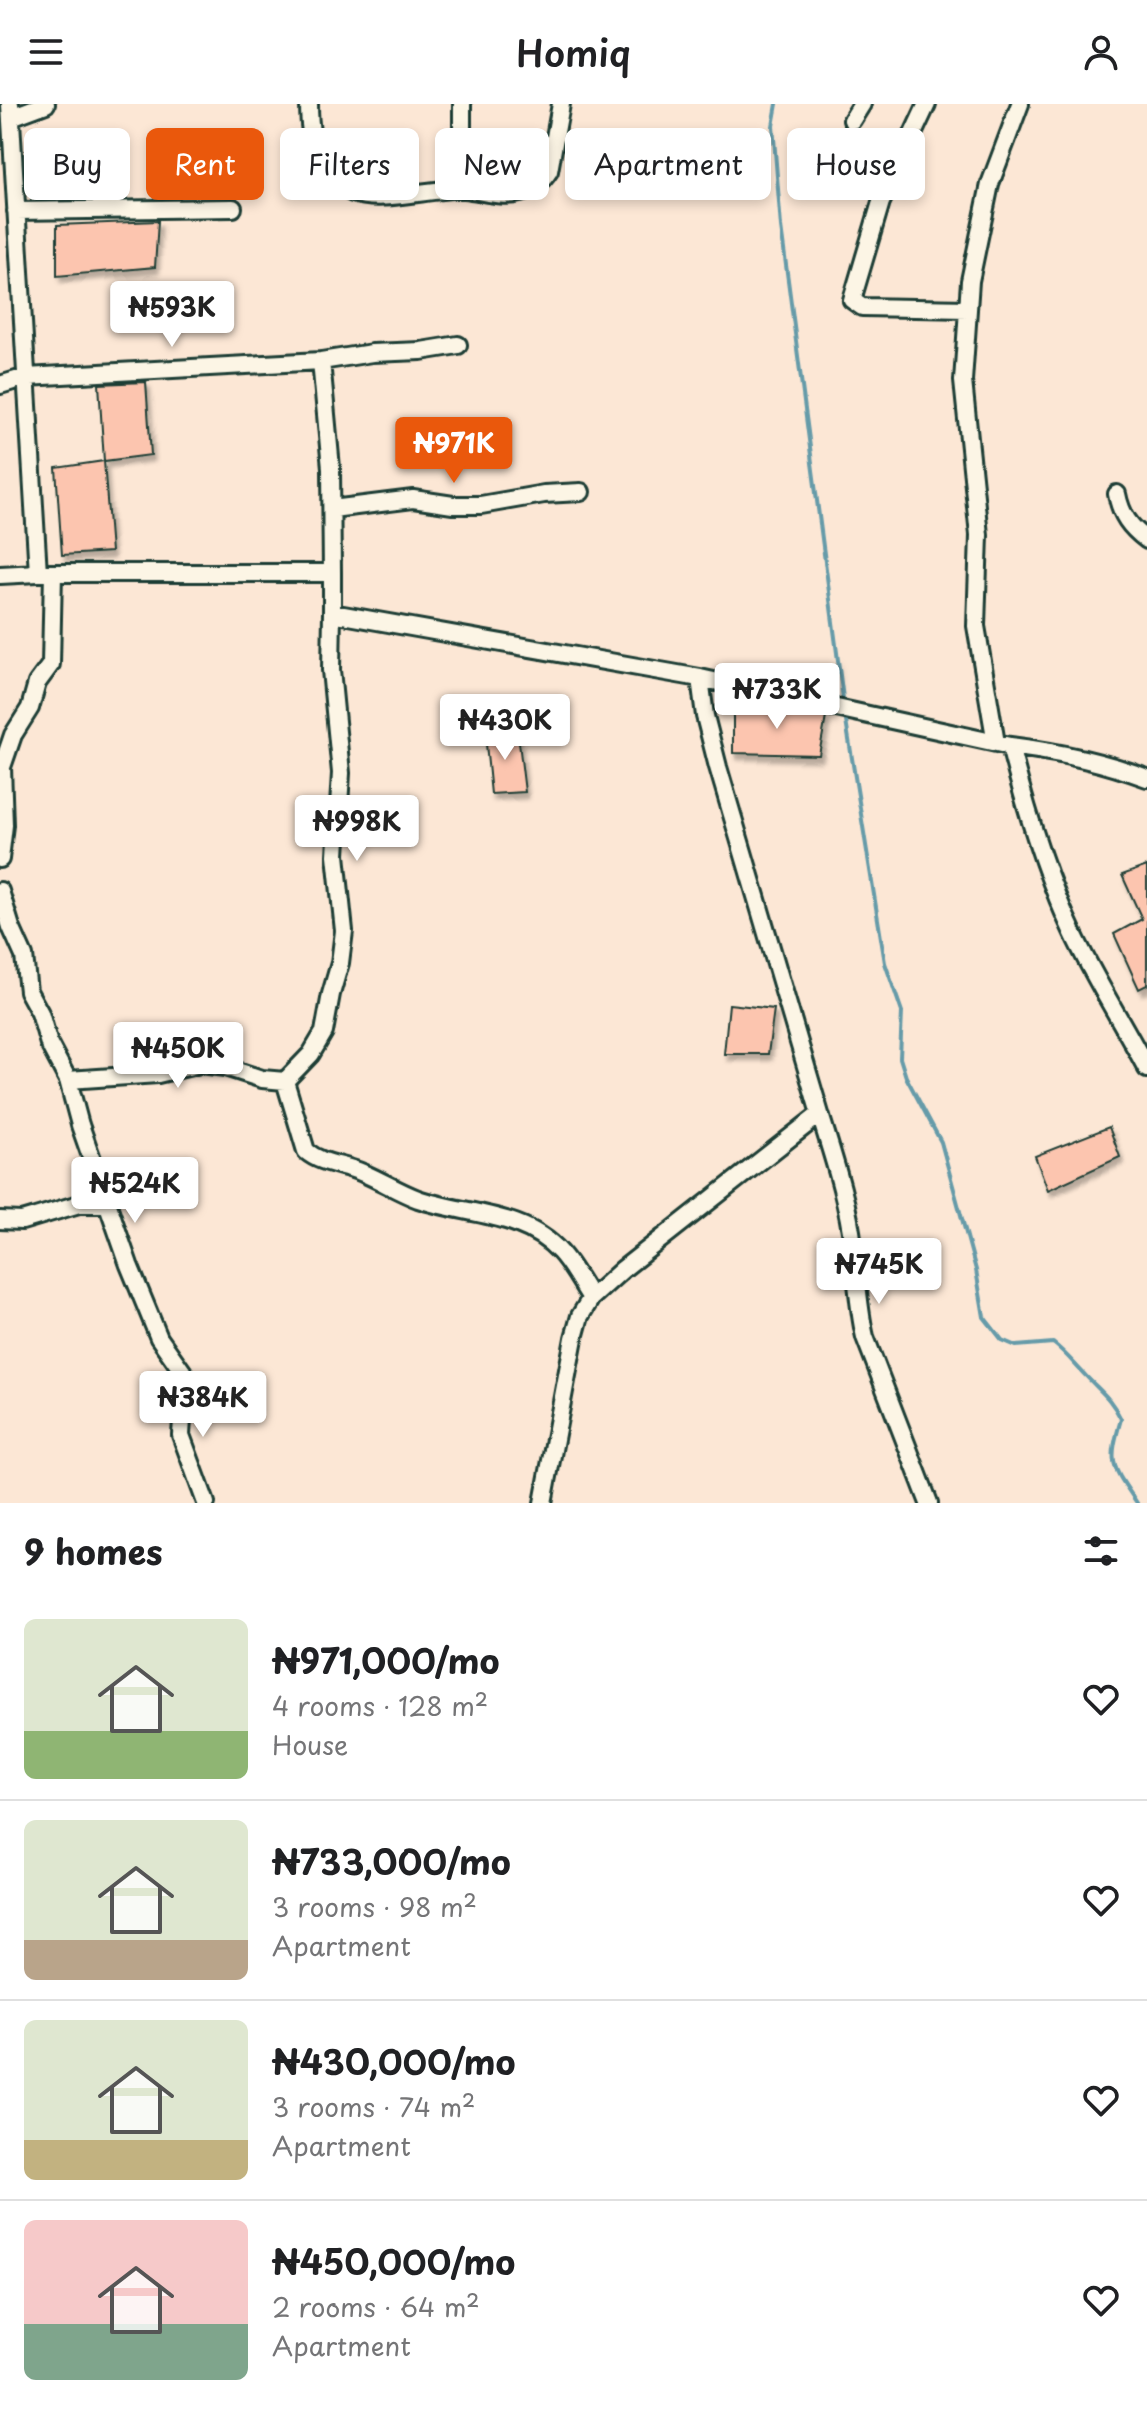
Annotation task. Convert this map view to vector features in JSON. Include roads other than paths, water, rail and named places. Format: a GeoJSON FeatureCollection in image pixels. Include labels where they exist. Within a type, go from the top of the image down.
{"type":"FeatureCollection","features":[{"type":"Feature","properties":{"kind":"street"},"geometry":{"type":"LineString","coordinates":[[0,859],[4,825],[2,767],[13,735],[30,708],[37,683],[51,664],[46,573],[26,377],[16,211],[6,144],[11,111],[46,104]]}},
{"type":"Feature","properties":{"kind":"street"},"geometry":{"type":"LineString","coordinates":[[309,104],[312,145],[322,166],[338,183],[353,193],[369,196],[435,191]]}},
{"type":"Feature","properties":{"kind":"street"},"geometry":{"type":"LineString","coordinates":[[462,104],[462,128]]}},
{"type":"Feature","properties":{"kind":"street"},"geometry":{"type":"LineString","coordinates":[[549,171],[561,104]]}},
{"type":"Feature","properties":{"kind":"street"},"geometry":{"type":"LineString","coordinates":[[852,120],[862,104]]}},
{"type":"Feature","properties":{"kind":"street"},"geometry":{"type":"LineString","coordinates":[[927,104],[881,202],[852,300],[862,307],[968,309]]}},
{"type":"Feature","properties":{"kind":"street"},"geometry":{"type":"LineString","coordinates":[[1020,104],[990,184],[970,281],[963,381],[979,535],[976,626],[1003,745],[1073,932],[1109,1004],[1146,1066]]}},
{"type":"Feature","properties":{"kind":"street"},"geometry":{"type":"LineString","coordinates":[[16,211],[233,208]]}},
{"type":"Feature","properties":{"kind":"street"},"geometry":{"type":"LineString","coordinates":[[0,385],[26,377],[321,361],[458,345]]}},
{"type":"Feature","properties":{"kind":"street"},"geometry":{"type":"LineString","coordinates":[[285,1081],[311,1054],[324,1032],[344,931],[336,855],[341,773],[331,670],[331,468],[321,361]]}},
{"type":"Feature","properties":{"kind":"street"},"geometry":{"type":"LineString","coordinates":[[332,509],[413,499],[453,505],[481,505],[544,494],[581,492]]}},
{"type":"Feature","properties":{"kind":"street"},"geometry":{"type":"LineString","coordinates":[[1117,494],[1125,519],[1132,529],[1147,540]]}},
{"type":"Feature","properties":{"kind":"street"},"geometry":{"type":"LineString","coordinates":[[0,575],[332,573]]}},
{"type":"Feature","properties":{"kind":"street"},"geometry":{"type":"LineString","coordinates":[[332,613],[700,678],[1003,745],[1053,751],[1110,764],[1147,778]]}},
{"type":"Feature","properties":{"kind":"street"},"geometry":{"type":"LineString","coordinates":[[700,678],[705,716],[718,767],[838,1174],[853,1244],[865,1337],[929,1503]]}},
{"type":"Feature","properties":{"kind":"street"},"geometry":{"type":"LineString","coordinates":[[0,891],[24,956],[28,991],[40,1013],[49,1044],[68,1080],[106,1204],[159,1338],[185,1375],[181,1435],[206,1503]]}},
{"type":"Feature","properties":{"kind":"street"},"geometry":{"type":"LineString","coordinates":[[68,1080],[158,1074],[200,1064],[225,1067],[262,1079],[285,1081]]}},
{"type":"Feature","properties":{"kind":"street"},"geometry":{"type":"LineString","coordinates":[[285,1081],[306,1151],[315,1158],[362,1172],[392,1189],[421,1200],[490,1214],[542,1235],[561,1253],[591,1298]]}},
{"type":"Feature","properties":{"kind":"street"},"geometry":{"type":"LineString","coordinates":[[543,1503],[574,1338],[580,1316],[591,1298],[623,1269],[820,1114]]}},
{"type":"Feature","properties":{"kind":"street"},"geometry":{"type":"LineString","coordinates":[[0,1220],[22,1221],[79,1204],[106,1204]]}},
{"type":"Feature","properties":{"kind":"waterway"},"geometry":{"type":"LineString","coordinates":[[777,104],[773,126],[781,227],[844,706]]}},
{"type":"Feature","properties":{"kind":"waterway"},"geometry":{"type":"LineString","coordinates":[[845,715],[885,963],[902,1012],[900,1058],[906,1077],[941,1142],[976,1270],[984,1317],[1002,1340],[1016,1346],[1053,1343],[1109,1400],[1121,1419],[1114,1446],[1114,1463],[1137,1503]]}}]}
